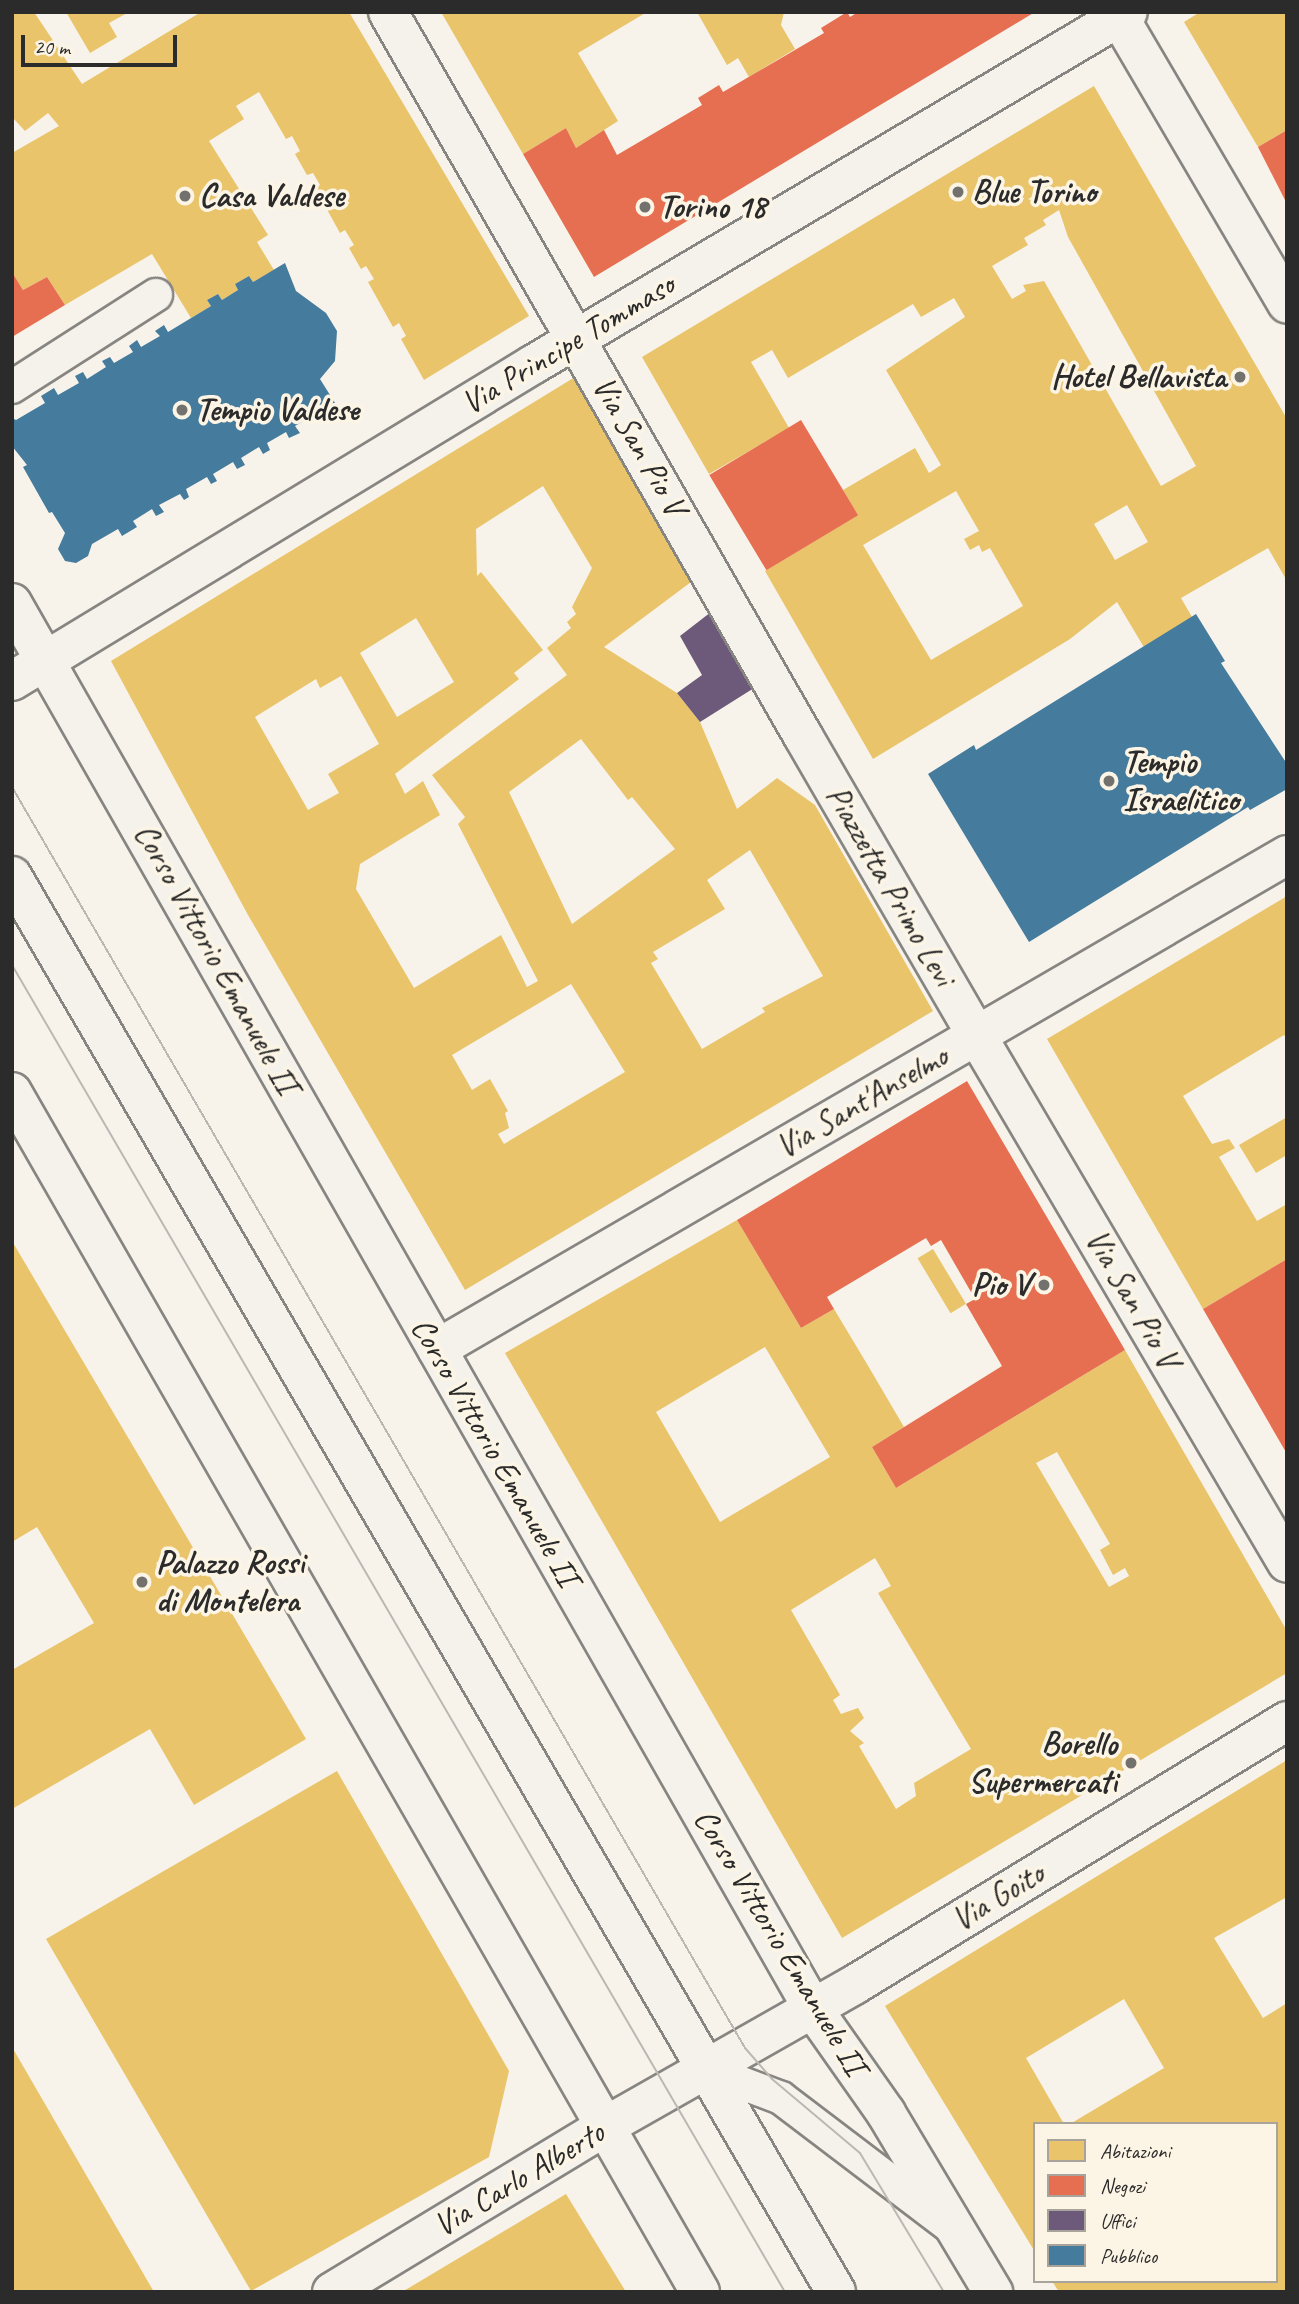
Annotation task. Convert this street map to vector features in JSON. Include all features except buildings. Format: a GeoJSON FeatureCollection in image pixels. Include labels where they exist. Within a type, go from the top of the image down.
{"type":"FeatureCollection","features":[{"type":"Feature","properties":{"kind":"street","name":"Via San Pio V"},"geometry":{"type":"LineString","coordinates":[[388,12],[578,338],[803,736]]}},
{"type":"Feature","properties":{"kind":"street","name":"Via Principe Tommaso"},"geometry":{"type":"LineString","coordinates":[[12,681],[578,338],[1121,14]]}},
{"type":"Feature","properties":{"kind":"street"},"geometry":{"type":"LineString","coordinates":[[1121,14],[1287,304]]}},
{"type":"Feature","properties":{"kind":"street","name":"Corso Vittorio Emanuele II"},"geometry":{"type":"LineString","coordinates":[[12,603],[813,2009],[886,2113],[993,2292]]}},
{"type":"Feature","properties":{"kind":"street","name":"Piazzetta Primo Levi"},"geometry":{"type":"LineString","coordinates":[[803,736],[977,1036]]}},
{"type":"Feature","properties":{"kind":"street","name":"Via Sant'Anselmo"},"geometry":{"type":"LineString","coordinates":[[437,1349],[1287,855]]}},
{"type":"Feature","properties":{"kind":"street"},"geometry":{"type":"LineString","coordinates":[[12,876],[836,2292]]}},
{"type":"Feature","properties":{"kind":"street","name":"Via San Pio V"},"geometry":{"type":"LineString","coordinates":[[977,1036],[1287,1563]]}},
{"type":"Feature","properties":{"kind":"street"},"geometry":{"type":"LineString","coordinates":[[12,1092],[700,2292]]}},
{"type":"Feature","properties":{"kind":"street","name":"Via Goito"},"geometry":{"type":"LineString","coordinates":[[707,2070],[813,2009],[1287,1721]]}},
{"type":"Feature","properties":{"kind":"street","name":"Via Carlo Alberto"},"geometry":{"type":"LineString","coordinates":[[332,2292],[604,2127],[707,2070]]}},
{"type":"Feature","properties":{"kind":"lane"},"geometry":{"type":"LineString","coordinates":[[12,387],[156,295]]}},
{"type":"Feature","properties":{"kind":"lane"},"geometry":{"type":"LineString","coordinates":[[707,2070],[781,2098],[956,2231]]}},
{"type":"Feature","properties":{"kind":"tram line"},"geometry":{"type":"LineString","coordinates":[[12,787],[745,2048],[772,2079],[860,2153],[944,2292]]}},
{"type":"Feature","properties":{"kind":"tram line"},"geometry":{"type":"LineString","coordinates":[[12,965],[785,2292]]}},
{"type":"Feature","properties":{"kind":"place","name":"Blue Torino"},"geometry":{"type":"Point","coordinates":[958,192]}},
{"type":"Feature","properties":{"kind":"place","name":"Casa Valdese"},"geometry":{"type":"Point","coordinates":[185,196]}},
{"type":"Feature","properties":{"kind":"place","name":"Torino 18"},"geometry":{"type":"Point","coordinates":[645,207]}},
{"type":"Feature","properties":{"kind":"place","name":"Hotel Bellavista"},"geometry":{"type":"Point","coordinates":[1240,377]}},
{"type":"Feature","properties":{"kind":"place","name":"Tempio Valdese"},"geometry":{"type":"Point","coordinates":[182,410]}},
{"type":"Feature","properties":{"kind":"place","name":"Tempio Israelitico"},"geometry":{"type":"Point","coordinates":[1109,781]}},
{"type":"Feature","properties":{"kind":"place","name":"Pio V"},"geometry":{"type":"Point","coordinates":[1044,1285]}},
{"type":"Feature","properties":{"kind":"place","name":"Palazzo Rossi di Montelera"},"geometry":{"type":"Point","coordinates":[142,1582]}},
{"type":"Feature","properties":{"kind":"place","name":"Borello Supermercati"},"geometry":{"type":"Point","coordinates":[1131,1763]}}]}
